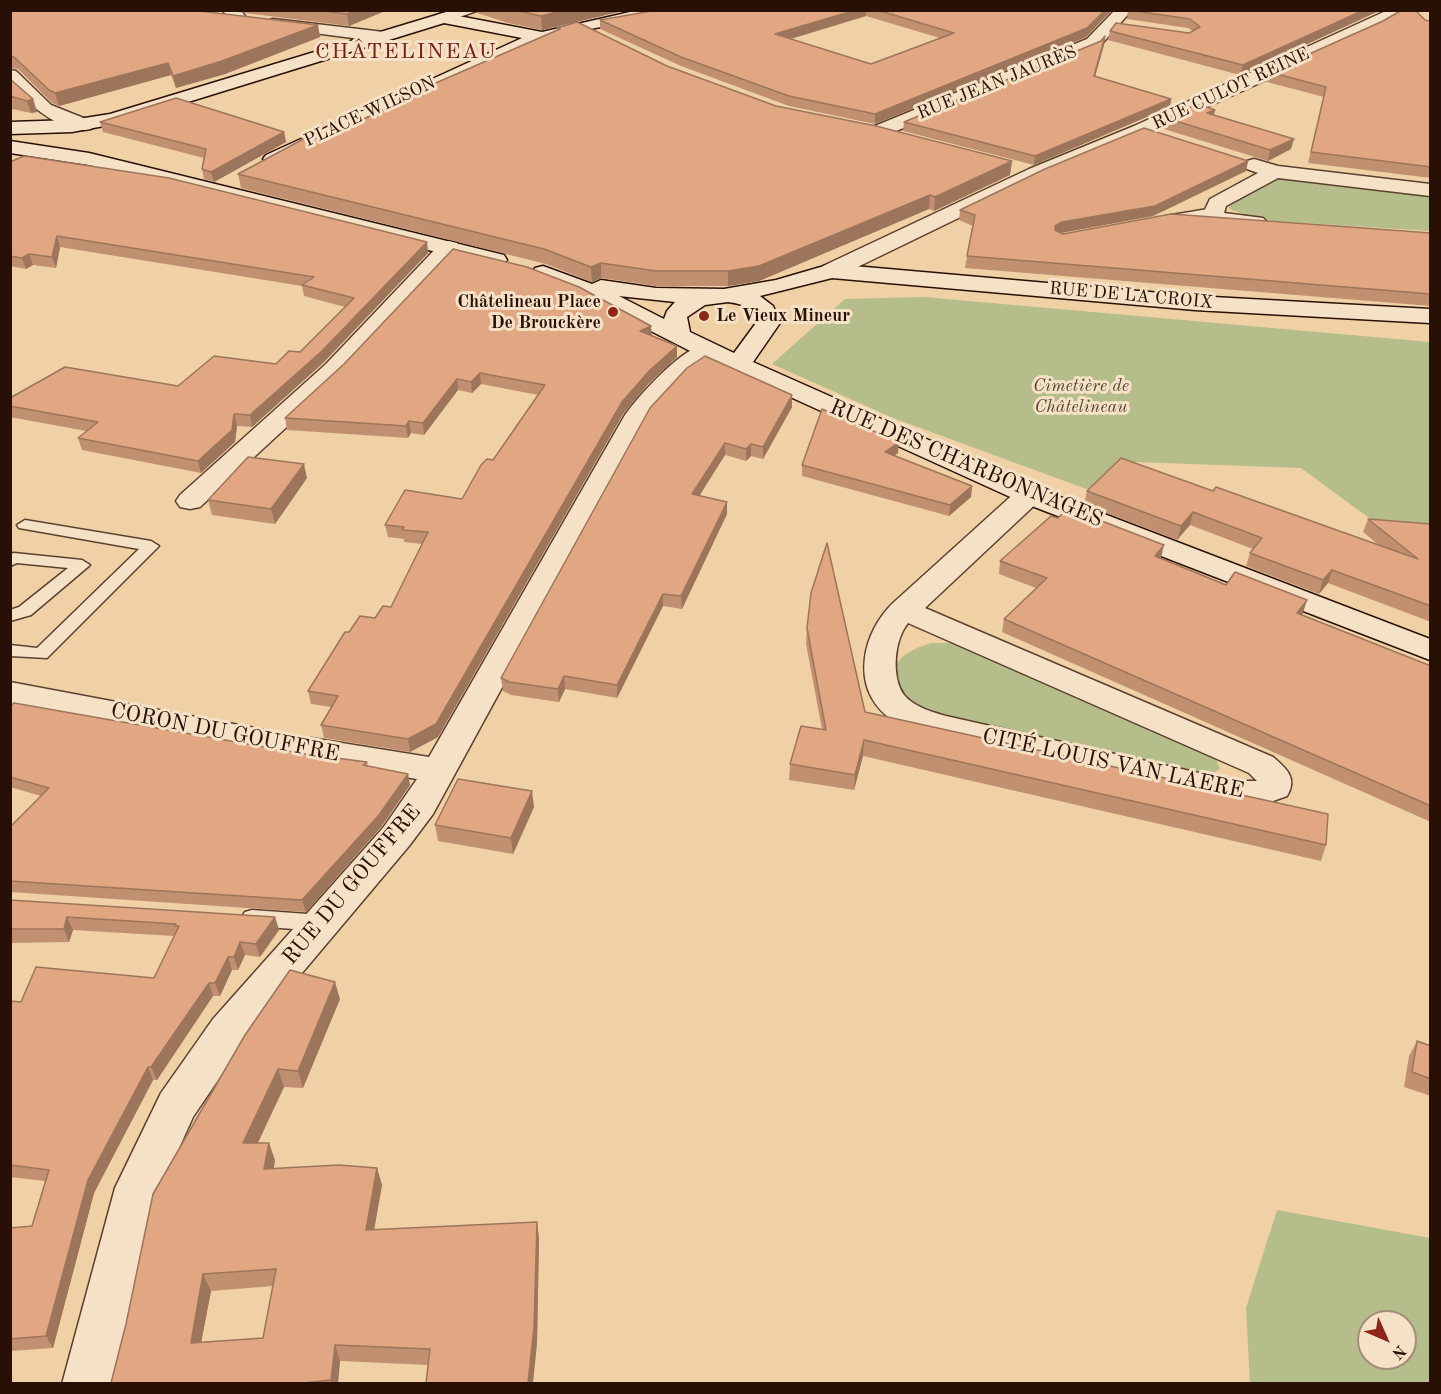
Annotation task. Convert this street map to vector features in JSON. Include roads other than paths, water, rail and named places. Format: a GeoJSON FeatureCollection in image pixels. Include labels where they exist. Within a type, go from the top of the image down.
{"type":"FeatureCollection","features":[{"type":"Feature","properties":{"kind":"street"},"geometry":{"type":"LineString","coordinates":[[23,129],[113,119],[471,10]]}},
{"type":"Feature","properties":{"kind":"street","name":"RUE JEAN JAURÈS"},"geometry":{"type":"LineString","coordinates":[[911,141],[871,131],[1093,43],[1124,10]]}},
{"type":"Feature","properties":{"kind":"street","name":"PLACE WILSON"},"geometry":{"type":"LineString","coordinates":[[260,167],[290,150],[433,82],[540,36],[660,11]]}},
{"type":"Feature","properties":{"kind":"street","name":"RUE CULOT REINE"},"geometry":{"type":"LineString","coordinates":[[831,271],[1036,173],[1141,130],[1374,25],[1411,12]]}},
{"type":"Feature","properties":{"kind":"street"},"geometry":{"type":"LineString","coordinates":[[230,16],[384,37]]}},
{"type":"Feature","properties":{"kind":"street"},"geometry":{"type":"LineString","coordinates":[[443,18],[540,36]]}},
{"type":"Feature","properties":{"kind":"street"},"geometry":{"type":"LineString","coordinates":[[1112,24],[1134,27]]}},
{"type":"Feature","properties":{"kind":"street"},"geometry":{"type":"LineString","coordinates":[[577,27],[600,38]]}},
{"type":"Feature","properties":{"kind":"street"},"geometry":{"type":"LineString","coordinates":[[10,75],[45,109],[84,124]]}},
{"type":"Feature","properties":{"kind":"street"},"geometry":{"type":"LineString","coordinates":[[10,147],[33,142],[23,129]]}},
{"type":"Feature","properties":{"kind":"street"},"geometry":{"type":"LineString","coordinates":[[23,129],[89,159]]}},
{"type":"Feature","properties":{"kind":"street"},"geometry":{"type":"LineString","coordinates":[[1141,130],[1163,137]]}},
{"type":"Feature","properties":{"kind":"street"},"geometry":{"type":"LineString","coordinates":[[10,147],[89,159],[521,267],[566,283],[707,350]]}},
{"type":"Feature","properties":{"kind":"street"},"geometry":{"type":"LineString","coordinates":[[1231,158],[1275,172],[1431,190]]}},
{"type":"Feature","properties":{"kind":"street"},"geometry":{"type":"LineString","coordinates":[[1004,165],[1036,173]]}},
{"type":"Feature","properties":{"kind":"street"},"geometry":{"type":"LineString","coordinates":[[1275,172],[1217,203],[1212,219],[1281,224]]}},
{"type":"Feature","properties":{"kind":"street"},"geometry":{"type":"LineString","coordinates":[[217,191],[239,179]]}},
{"type":"Feature","properties":{"kind":"street"},"geometry":{"type":"LineString","coordinates":[[190,501],[335,369],[449,248]]}},
{"type":"Feature","properties":{"kind":"street"},"geometry":{"type":"LineString","coordinates":[[679,336],[675,321],[677,313],[698,298],[779,286],[831,271]]}},
{"type":"Feature","properties":{"kind":"street"},"geometry":{"type":"LineString","coordinates":[[737,363],[748,353],[768,323],[813,283],[831,271]]}},
{"type":"Feature","properties":{"kind":"street","name":"RUE DE LA CROIX"},"geometry":{"type":"LineString","coordinates":[[831,271],[1195,303],[1431,316]]}},
{"type":"Feature","properties":{"kind":"street"},"geometry":{"type":"LineString","coordinates":[[566,283],[656,295],[718,296],[758,305],[767,314],[768,323]]}},
{"type":"Feature","properties":{"kind":"street","name":"RUE DES CHARBONNAGES"},"geometry":{"type":"LineString","coordinates":[[707,350],[1029,495],[1431,650]]}},
{"type":"Feature","properties":{"kind":"street","name":"RUE DU GOUFFRE"},"geometry":{"type":"LineString","coordinates":[[86,1383],[138,1188],[176,1106],[228,1031],[396,837],[420,805],[638,415],[677,372],[707,350]]}},
{"type":"Feature","properties":{"kind":"street"},"geometry":{"type":"LineString","coordinates":[[904,610],[1029,495]]}},
{"type":"Feature","properties":{"kind":"street","name":"CITÉ LOUIS VAN LAERE"},"geometry":{"type":"LineString","coordinates":[[904,610],[1261,765],[1274,777],[1275,787],[1265,793],[1246,795],[939,726],[908,715],[892,703],[883,685],[880,658],[888,628],[904,610]]}},
{"type":"Feature","properties":{"kind":"street","name":"CORON DU GOUFFRE"},"geometry":{"type":"LineString","coordinates":[[10,693],[292,747],[439,771]]}},
{"type":"Feature","properties":{"kind":"lane"},"geometry":{"type":"LineString","coordinates":[[1152,223],[1214,211]]}},
{"type":"Feature","properties":{"kind":"lane"},"geometry":{"type":"LineString","coordinates":[[10,650],[41,654],[151,546],[25,525]]}},
{"type":"Feature","properties":{"kind":"lane"},"geometry":{"type":"LineString","coordinates":[[10,561],[14,558],[82,565],[25,611],[10,616]]}},
{"type":"Feature","properties":{"kind":"lane"},"geometry":{"type":"LineString","coordinates":[[232,916],[322,923]]}},
{"type":"Feature","properties":{"kind":"place","name":"Châtelineau Place De Brouckère"},"geometry":{"type":"Point","coordinates":[613,312]}},
{"type":"Feature","properties":{"kind":"place","name":"Le Vieux Mineur"},"geometry":{"type":"Point","coordinates":[704,316]}},
{"type":"Feature","properties":{"kind":"district","name":"CHÂTELINEAU"},"geometry":{"type":"Point","coordinates":[406,52]}},
{"type":"Feature","properties":{"kind":"park label","name":"Cimetière de Châtelineau"},"geometry":{"type":"Point","coordinates":[1081,396]}}]}
